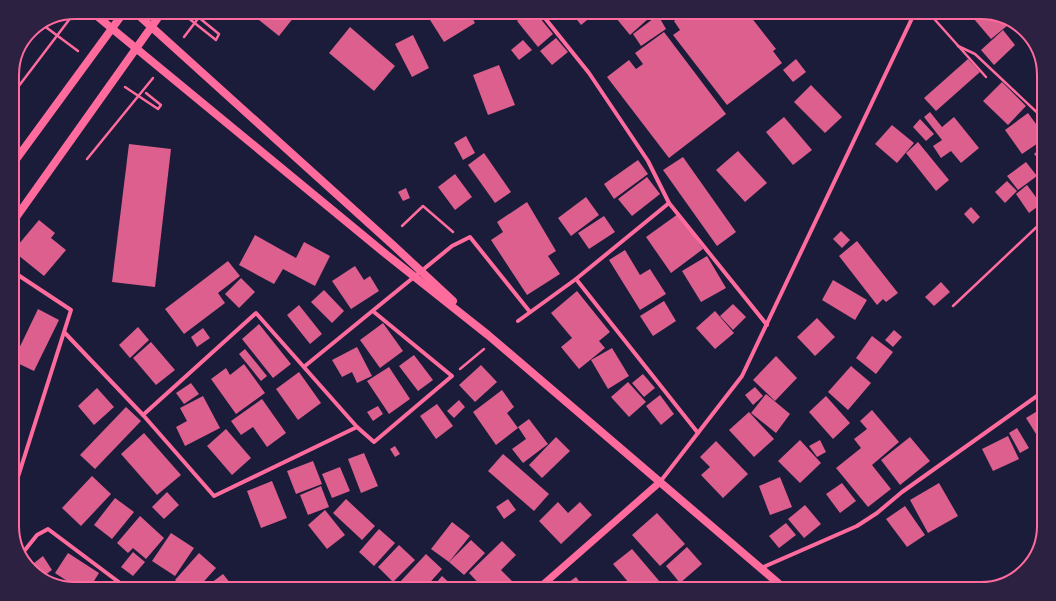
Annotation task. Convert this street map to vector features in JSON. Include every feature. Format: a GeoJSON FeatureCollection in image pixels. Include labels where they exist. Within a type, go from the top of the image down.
{"type":"FeatureCollection","features":[{"type":"Feature","properties":{"kind":"main road"},"geometry":{"type":"LineString","coordinates":[[101,19],[387,256],[488,335],[777,582]]}},
{"type":"Feature","properties":{"kind":"main road"},"geometry":{"type":"LineString","coordinates":[[19,156],[119,19]]}},
{"type":"Feature","properties":{"kind":"main road"},"geometry":{"type":"LineString","coordinates":[[144,19],[394,246],[488,335]]}},
{"type":"Feature","properties":{"kind":"main road"},"geometry":{"type":"LineString","coordinates":[[19,213],[157,19]]}},
{"type":"Feature","properties":{"kind":"street"},"geometry":{"type":"LineString","coordinates":[[546,19],[589,73],[648,161],[669,203],[767,324]]}},
{"type":"Feature","properties":{"kind":"street"},"geometry":{"type":"LineString","coordinates":[[546,582],[660,482],[742,376],[912,19]]}},
{"type":"Feature","properties":{"kind":"street"},"geometry":{"type":"LineString","coordinates":[[518,321],[576,279],[669,203]]}},
{"type":"Feature","properties":{"kind":"street"},"geometry":{"type":"LineString","coordinates":[[305,366],[374,312],[452,246],[461,240],[470,237],[530,312]]}},
{"type":"Feature","properties":{"kind":"street"},"geometry":{"type":"LineString","coordinates":[[19,276],[71,310],[65,333],[19,474]]}},
{"type":"Feature","properties":{"kind":"street"},"geometry":{"type":"LineString","coordinates":[[576,279],[698,433]]}},
{"type":"Feature","properties":{"kind":"street"},"geometry":{"type":"LineString","coordinates":[[143,415],[256,313],[305,366],[357,427],[374,442],[452,376],[374,312]]}},
{"type":"Feature","properties":{"kind":"street"},"geometry":{"type":"LineString","coordinates":[[65,333],[143,415],[214,496],[357,427]]}},
{"type":"Feature","properties":{"kind":"street"},"geometry":{"type":"LineString","coordinates":[[761,568],[857,526],[902,492],[1037,396]]}},
{"type":"Feature","properties":{"kind":"street"},"geometry":{"type":"LineString","coordinates":[[25,550],[37,534],[48,529],[119,582]]}},
{"type":"Feature","properties":{"kind":"path"},"geometry":{"type":"LineString","coordinates":[[190,19],[216,40],[219,34],[201,19]]}},
{"type":"Feature","properties":{"kind":"path"},"geometry":{"type":"LineString","coordinates":[[180,42],[197,19]]}},
{"type":"Feature","properties":{"kind":"path"},"geometry":{"type":"LineString","coordinates":[[934,19],[986,77]]}},
{"type":"Feature","properties":{"kind":"path"},"geometry":{"type":"LineString","coordinates":[[19,83],[69,20]]}},
{"type":"Feature","properties":{"kind":"path"},"geometry":{"type":"LineString","coordinates":[[958,46],[975,54],[1037,112]]}},
{"type":"Feature","properties":{"kind":"path"},"geometry":{"type":"LineString","coordinates":[[87,159],[157,72]]}},
{"type":"Feature","properties":{"kind":"path"},"geometry":{"type":"LineString","coordinates":[[138,97],[158,109],[161,105],[146,93]]}},
{"type":"Feature","properties":{"kind":"path"},"geometry":{"type":"LineString","coordinates":[[402,226],[423,206],[461,240]]}},
{"type":"Feature","properties":{"kind":"path"},"geometry":{"type":"LineString","coordinates":[[953,306],[1037,227]]}},
{"type":"Feature","properties":{"kind":"building"},"geometry":{"type":"Polygon","coordinates":[[[258,19],[292,19],[279,36],[258,19]]]}},
{"type":"Feature","properties":{"kind":"building"},"geometry":{"type":"Polygon","coordinates":[[[429,19],[473,19],[475,23],[444,42],[429,19]]]}},
{"type":"Feature","properties":{"kind":"building"},"geometry":{"type":"Polygon","coordinates":[[[519,19],[541,19],[553,34],[538,47],[517,21],[519,19]]]}},
{"type":"Feature","properties":{"kind":"building"},"geometry":{"type":"Polygon","coordinates":[[[576,19],[588,19],[581,25],[576,19]]]}},
{"type":"Feature","properties":{"kind":"building"},"geometry":{"type":"Polygon","coordinates":[[[617,19],[648,19],[630,35],[617,19]]]}},
{"type":"Feature","properties":{"kind":"building"},"geometry":{"type":"Polygon","coordinates":[[[653,19],[660,19],[666,29],[641,46],[633,34],[653,19]]]}},
{"type":"Feature","properties":{"kind":"building"},"geometry":{"type":"Polygon","coordinates":[[[676,19],[752,19],[776,49],[773,51],[782,63],[727,105],[673,35],[680,30],[674,21],[676,19]]]}},
{"type":"Feature","properties":{"kind":"building"},"geometry":{"type":"Polygon","coordinates":[[[974,19],[988,19],[1007,26],[991,39],[974,19]]]}},
{"type":"Feature","properties":{"kind":"building"},"geometry":{"type":"Polygon","coordinates":[[[350,27],[395,66],[374,91],[329,53],[350,27]]]}},
{"type":"Feature","properties":{"kind":"building"},"geometry":{"type":"Polygon","coordinates":[[[1003,30],[1015,45],[994,65],[981,50],[1003,30]]]}},
{"type":"Feature","properties":{"kind":"building"},"geometry":{"type":"Polygon","coordinates":[[[664,32],[726,114],[669,158],[607,77],[629,60],[636,69],[643,64],[635,53],[664,32]]]}},
{"type":"Feature","properties":{"kind":"building"},"geometry":{"type":"Polygon","coordinates":[[[413,35],[429,68],[412,77],[395,44],[413,35]]]}},
{"type":"Feature","properties":{"kind":"building"},"geometry":{"type":"Polygon","coordinates":[[[556,38],[568,52],[552,65],[540,51],[556,38]]]}},
{"type":"Feature","properties":{"kind":"building"},"geometry":{"type":"Polygon","coordinates":[[[523,40],[532,50],[519,60],[511,50],[523,40]]]}},
{"type":"Feature","properties":{"kind":"building"},"geometry":{"type":"Polygon","coordinates":[[[796,59],[806,72],[793,82],[783,70],[796,59]]]}},
{"type":"Feature","properties":{"kind":"building"},"geometry":{"type":"Polygon","coordinates":[[[968,59],[980,72],[936,111],[924,98],[968,59]]]}},
{"type":"Feature","properties":{"kind":"building"},"geometry":{"type":"Polygon","coordinates":[[[499,65],[515,105],[488,115],[473,75],[499,65]]]}},
{"type":"Feature","properties":{"kind":"building"},"geometry":{"type":"Polygon","coordinates":[[[1002,82],[1026,106],[1008,125],[983,101],[1002,82]]]}},
{"type":"Feature","properties":{"kind":"building"},"geometry":{"type":"Polygon","coordinates":[[[811,85],[842,117],[825,133],[794,102],[811,85]]]}},
{"type":"Feature","properties":{"kind":"building"},"geometry":{"type":"Polygon","coordinates":[[[930,112],[942,127],[954,117],[979,148],[961,163],[951,151],[941,158],[933,146],[942,140],[924,117],[930,112]]]}},
{"type":"Feature","properties":{"kind":"building"},"geometry":{"type":"Polygon","coordinates":[[[1028,113],[1037,125],[1037,144],[1022,154],[1005,130],[1028,113]]]}},
{"type":"Feature","properties":{"kind":"building"},"geometry":{"type":"Polygon","coordinates":[[[784,117],[812,150],[793,165],[766,132],[784,117]]]}},
{"type":"Feature","properties":{"kind":"building"},"geometry":{"type":"Polygon","coordinates":[[[920,119],[934,134],[926,141],[913,127],[920,119]]]}},
{"type":"Feature","properties":{"kind":"building"},"geometry":{"type":"Polygon","coordinates":[[[892,125],[914,143],[897,163],[875,144],[892,125]]]}},
{"type":"Feature","properties":{"kind":"building"},"geometry":{"type":"Polygon","coordinates":[[[466,136],[475,153],[463,160],[454,143],[466,136]]]}},
{"type":"Feature","properties":{"kind":"building"},"geometry":{"type":"Polygon","coordinates":[[[918,142],[949,180],[936,191],[906,153],[918,142]]]}},
{"type":"Feature","properties":{"kind":"building"},"geometry":{"type":"Polygon","coordinates":[[[129,144],[171,149],[155,287],[112,282],[129,144]]]}},
{"type":"Feature","properties":{"kind":"building"},"geometry":{"type":"Polygon","coordinates":[[[738,151],[767,183],[745,202],[716,170],[738,151]]]}},
{"type":"Feature","properties":{"kind":"building"},"geometry":{"type":"Polygon","coordinates":[[[484,153],[511,192],[495,203],[468,165],[484,153]]]}},
{"type":"Feature","properties":{"kind":"building"},"geometry":{"type":"Polygon","coordinates":[[[683,157],[736,232],[717,246],[663,170],[683,157]]]}},
{"type":"Feature","properties":{"kind":"building"},"geometry":{"type":"Polygon","coordinates":[[[638,160],[648,174],[614,199],[604,184],[638,160]]]}},
{"type":"Feature","properties":{"kind":"building"},"geometry":{"type":"Polygon","coordinates":[[[1026,162],[1037,176],[1018,190],[1007,176],[1026,162]]]}},
{"type":"Feature","properties":{"kind":"building"},"geometry":{"type":"Polygon","coordinates":[[[455,174],[472,197],[455,210],[438,187],[455,174]]]}},
{"type":"Feature","properties":{"kind":"building"},"geometry":{"type":"Polygon","coordinates":[[[647,177],[660,194],[632,216],[618,199],[647,177]]]}},
{"type":"Feature","properties":{"kind":"building"},"geometry":{"type":"Polygon","coordinates":[[[1007,181],[1017,191],[1005,203],[995,192],[1007,181]]]}},
{"type":"Feature","properties":{"kind":"building"},"geometry":{"type":"Polygon","coordinates":[[[1027,185],[1037,199],[1037,207],[1029,213],[1016,194],[1027,185]]]}},
{"type":"Feature","properties":{"kind":"building"},"geometry":{"type":"Polygon","coordinates":[[[406,188],[410,198],[403,201],[398,192],[406,188]]]}},
{"type":"Feature","properties":{"kind":"building"},"geometry":{"type":"Polygon","coordinates":[[[586,197],[599,215],[571,236],[558,218],[586,197]]]}},
{"type":"Feature","properties":{"kind":"building"},"geometry":{"type":"Polygon","coordinates":[[[527,202],[556,251],[548,256],[560,274],[527,295],[491,240],[503,232],[497,222],[527,202]]]}},
{"type":"Feature","properties":{"kind":"building"},"geometry":{"type":"Polygon","coordinates":[[[971,207],[980,217],[973,224],[964,214],[971,207]]]}},
{"type":"Feature","properties":{"kind":"building"},"geometry":{"type":"Polygon","coordinates":[[[678,214],[703,249],[671,273],[646,237],[678,214]]]}},
{"type":"Feature","properties":{"kind":"building"},"geometry":{"type":"Polygon","coordinates":[[[604,216],[615,232],[589,249],[578,233],[604,216]]]}},
{"type":"Feature","properties":{"kind":"building"},"geometry":{"type":"Polygon","coordinates":[[[39,220],[55,233],[51,238],[66,250],[44,276],[19,256],[19,244],[39,220]]]}},
{"type":"Feature","properties":{"kind":"building"},"geometry":{"type":"Polygon","coordinates":[[[841,231],[850,240],[842,248],[833,239],[841,231]]]}},
{"type":"Feature","properties":{"kind":"building"},"geometry":{"type":"Polygon","coordinates":[[[255,235],[296,258],[304,242],[330,256],[315,286],[283,269],[274,284],[239,265],[255,235]]]}},
{"type":"Feature","properties":{"kind":"building"},"geometry":{"type":"Polygon","coordinates":[[[857,241],[898,293],[886,302],[883,299],[877,305],[839,256],[857,241]]]}},
{"type":"Feature","properties":{"kind":"building"},"geometry":{"type":"Polygon","coordinates":[[[625,250],[640,275],[650,269],[666,294],[640,310],[609,260],[625,250]]]}},
{"type":"Feature","properties":{"kind":"building"},"geometry":{"type":"Polygon","coordinates":[[[707,256],[726,288],[701,302],[682,271],[707,256]]]}},
{"type":"Feature","properties":{"kind":"building"},"geometry":{"type":"Polygon","coordinates":[[[228,261],[240,276],[218,293],[225,303],[184,334],[165,309],[228,261]]]}},
{"type":"Feature","properties":{"kind":"building"},"geometry":{"type":"Polygon","coordinates":[[[355,266],[364,280],[370,276],[379,291],[351,309],[332,281],[355,266]]]}},
{"type":"Feature","properties":{"kind":"building"},"geometry":{"type":"Polygon","coordinates":[[[241,278],[255,292],[239,308],[225,294],[241,278]]]}},
{"type":"Feature","properties":{"kind":"building"},"geometry":{"type":"Polygon","coordinates":[[[833,280],[867,300],[855,320],[822,300],[833,280]]]}},
{"type":"Feature","properties":{"kind":"building"},"geometry":{"type":"Polygon","coordinates":[[[941,282],[950,292],[934,306],[925,297],[941,282]]]}},
{"type":"Feature","properties":{"kind":"building"},"geometry":{"type":"Polygon","coordinates":[[[324,290],[344,311],[332,323],[311,302],[324,290]]]}},
{"type":"Feature","properties":{"kind":"building"},"geometry":{"type":"Polygon","coordinates":[[[577,291],[610,332],[599,341],[605,348],[579,369],[561,347],[572,338],[551,313],[577,291]]]}},
{"type":"Feature","properties":{"kind":"building"},"geometry":{"type":"Polygon","coordinates":[[[664,301],[676,321],[653,336],[640,316],[664,301]]]}},
{"type":"Feature","properties":{"kind":"building"},"geometry":{"type":"Polygon","coordinates":[[[733,304],[746,317],[733,330],[720,316],[733,304]]]}},
{"type":"Feature","properties":{"kind":"building"},"geometry":{"type":"Polygon","coordinates":[[[299,305],[322,334],[310,344],[287,315],[299,305]]]}},
{"type":"Feature","properties":{"kind":"building"},"geometry":{"type":"Polygon","coordinates":[[[38,309],[59,320],[34,371],[19,364],[19,349],[38,309]]]}},
{"type":"Feature","properties":{"kind":"building"},"geometry":{"type":"Polygon","coordinates":[[[715,311],[734,333],[715,349],[696,328],[715,311]]]}},
{"type":"Feature","properties":{"kind":"building"},"geometry":{"type":"Polygon","coordinates":[[[817,318],[835,337],[815,356],[797,337],[817,318]]]}},
{"type":"Feature","properties":{"kind":"building"},"geometry":{"type":"Polygon","coordinates":[[[383,323],[403,351],[380,368],[360,340],[383,323]]]}},
{"type":"Feature","properties":{"kind":"building"},"geometry":{"type":"Polygon","coordinates":[[[259,324],[291,364],[273,378],[242,339],[259,324]]]}},
{"type":"Feature","properties":{"kind":"building"},"geometry":{"type":"Polygon","coordinates":[[[138,327],[149,340],[130,358],[119,345],[138,327]]]}},
{"type":"Feature","properties":{"kind":"building"},"geometry":{"type":"Polygon","coordinates":[[[203,328],[210,338],[197,347],[191,337],[203,328]]]}},
{"type":"Feature","properties":{"kind":"building"},"geometry":{"type":"Polygon","coordinates":[[[894,330],[902,337],[893,347],[885,340],[894,330]]]}},
{"type":"Feature","properties":{"kind":"building"},"geometry":{"type":"Polygon","coordinates":[[[872,336],[893,352],[876,374],[856,358],[872,336]]]}},
{"type":"Feature","properties":{"kind":"building"},"geometry":{"type":"Polygon","coordinates":[[[151,342],[175,370],[156,385],[133,358],[151,342]]]}},
{"type":"Feature","properties":{"kind":"building"},"geometry":{"type":"Polygon","coordinates":[[[357,347],[372,376],[357,383],[352,372],[342,377],[332,360],[357,347]]]}},
{"type":"Feature","properties":{"kind":"building"},"geometry":{"type":"Polygon","coordinates":[[[612,348],[629,376],[608,389],[591,360],[612,348]]]}},
{"type":"Feature","properties":{"kind":"building"},"geometry":{"type":"Polygon","coordinates":[[[245,349],[267,376],[261,381],[239,354],[245,349]]]}},
{"type":"Feature","properties":{"kind":"building"},"geometry":{"type":"Polygon","coordinates":[[[414,355],[433,380],[418,391],[399,366],[414,355]]]}},
{"type":"Feature","properties":{"kind":"building"},"geometry":{"type":"Polygon","coordinates":[[[776,356],[797,378],[775,401],[753,380],[776,356]]]}},
{"type":"Feature","properties":{"kind":"building"},"geometry":{"type":"Polygon","coordinates":[[[244,364],[265,393],[236,414],[211,379],[226,368],[230,375],[244,364]]]}},
{"type":"Feature","properties":{"kind":"building"},"geometry":{"type":"Polygon","coordinates":[[[481,365],[497,382],[475,402],[459,385],[481,365]]]}},
{"type":"Feature","properties":{"kind":"building"},"geometry":{"type":"Polygon","coordinates":[[[851,366],[871,383],[848,410],[828,392],[851,366]]]}},
{"type":"Feature","properties":{"kind":"building"},"geometry":{"type":"Polygon","coordinates":[[[389,367],[410,399],[389,414],[367,381],[389,367]]]}},
{"type":"Feature","properties":{"kind":"building"},"geometry":{"type":"Polygon","coordinates":[[[299,372],[321,403],[298,420],[276,389],[299,372]]]}},
{"type":"Feature","properties":{"kind":"building"},"geometry":{"type":"Polygon","coordinates":[[[643,374],[655,388],[644,397],[632,383],[643,374]]]}},
{"type":"Feature","properties":{"kind":"building"},"geometry":{"type":"Polygon","coordinates":[[[628,382],[646,402],[629,417],[611,397],[628,382]]]}},
{"type":"Feature","properties":{"kind":"building"},"geometry":{"type":"Polygon","coordinates":[[[191,383],[199,394],[184,404],[176,393],[191,383]]]}},
{"type":"Feature","properties":{"kind":"building"},"geometry":{"type":"Polygon","coordinates":[[[755,387],[763,396],[753,405],[745,395],[755,387]]]}},
{"type":"Feature","properties":{"kind":"building"},"geometry":{"type":"Polygon","coordinates":[[[97,388],[114,407],[94,425],[78,406],[97,388]]]}},
{"type":"Feature","properties":{"kind":"building"},"geometry":{"type":"Polygon","coordinates":[[[502,390],[514,407],[507,413],[518,428],[496,445],[473,412],[502,390]]]}},
{"type":"Feature","properties":{"kind":"building"},"geometry":{"type":"Polygon","coordinates":[[[766,394],[790,414],[776,433],[751,413],[766,394]]]}},
{"type":"Feature","properties":{"kind":"building"},"geometry":{"type":"Polygon","coordinates":[[[660,395],[674,414],[661,425],[646,406],[660,395]]]}},
{"type":"Feature","properties":{"kind":"building"},"geometry":{"type":"Polygon","coordinates":[[[203,396],[220,428],[185,446],[176,427],[187,421],[180,408],[203,396]]]}},
{"type":"Feature","properties":{"kind":"building"},"geometry":{"type":"Polygon","coordinates":[[[826,396],[850,423],[833,439],[809,412],[826,396]]]}},
{"type":"Feature","properties":{"kind":"building"},"geometry":{"type":"Polygon","coordinates":[[[262,399],[286,433],[267,447],[253,427],[241,435],[231,421],[262,399]]]}},
{"type":"Feature","properties":{"kind":"building"},"geometry":{"type":"Polygon","coordinates":[[[459,400],[465,407],[454,418],[447,411],[459,400]]]}},
{"type":"Feature","properties":{"kind":"building"},"geometry":{"type":"Polygon","coordinates":[[[437,404],[453,426],[436,439],[420,416],[437,404]]]}},
{"type":"Feature","properties":{"kind":"building"},"geometry":{"type":"Polygon","coordinates":[[[378,406],[383,414],[373,421],[367,412],[378,406]]]}},
{"type":"Feature","properties":{"kind":"building"},"geometry":{"type":"Polygon","coordinates":[[[126,407],[141,421],[95,469],[80,455],[126,407]]]}},
{"type":"Feature","properties":{"kind":"building"},"geometry":{"type":"Polygon","coordinates":[[[872,410],[899,442],[872,465],[891,489],[868,507],[836,468],[861,448],[854,439],[867,429],[860,421],[872,410]]]}},
{"type":"Feature","properties":{"kind":"building"},"geometry":{"type":"Polygon","coordinates":[[[1037,411],[1037,435],[1026,418],[1037,411]]]}},
{"type":"Feature","properties":{"kind":"building"},"geometry":{"type":"Polygon","coordinates":[[[749,412],[774,439],[754,457],[729,430],[749,412]]]}},
{"type":"Feature","properties":{"kind":"building"},"geometry":{"type":"Polygon","coordinates":[[[529,419],[548,444],[523,463],[512,449],[526,439],[518,427],[529,419]]]}},
{"type":"Feature","properties":{"kind":"building"},"geometry":{"type":"Polygon","coordinates":[[[1017,428],[1029,448],[1020,453],[1009,433],[1017,428]]]}},
{"type":"Feature","properties":{"kind":"building"},"geometry":{"type":"Polygon","coordinates":[[[226,429],[251,458],[232,475],[207,446],[226,429]]]}},
{"type":"Feature","properties":{"kind":"building"},"geometry":{"type":"Polygon","coordinates":[[[144,433],[181,475],[157,495],[121,454],[144,433]]]}},
{"type":"Feature","properties":{"kind":"building"},"geometry":{"type":"Polygon","coordinates":[[[1008,436],[1019,459],[993,471],[982,449],[1008,436]]]}},
{"type":"Feature","properties":{"kind":"building"},"geometry":{"type":"Polygon","coordinates":[[[556,437],[570,451],[542,478],[529,465],[556,437]]]}},
{"type":"Feature","properties":{"kind":"building"},"geometry":{"type":"Polygon","coordinates":[[[910,437],[930,461],[900,485],[881,460],[910,437]]]}},
{"type":"Feature","properties":{"kind":"building"},"geometry":{"type":"Polygon","coordinates":[[[800,440],[821,463],[800,483],[778,461],[800,440]]]}},
{"type":"Feature","properties":{"kind":"building"},"geometry":{"type":"Polygon","coordinates":[[[820,440],[826,452],[817,457],[809,446],[820,440]]]}},
{"type":"Feature","properties":{"kind":"building"},"geometry":{"type":"Polygon","coordinates":[[[716,441],[748,474],[723,498],[701,475],[710,467],[700,457],[716,441]]]}},
{"type":"Feature","properties":{"kind":"building"},"geometry":{"type":"Polygon","coordinates":[[[395,446],[400,454],[395,457],[390,449],[395,446]]]}},
{"type":"Feature","properties":{"kind":"building"},"geometry":{"type":"Polygon","coordinates":[[[364,453],[378,486],[361,493],[348,459],[364,453]]]}},
{"type":"Feature","properties":{"kind":"building"},"geometry":{"type":"Polygon","coordinates":[[[503,454],[549,494],[534,511],[488,471],[503,454]]]}},
{"type":"Feature","properties":{"kind":"building"},"geometry":{"type":"Polygon","coordinates":[[[313,461],[322,484],[296,494],[287,471],[313,461]]]}},
{"type":"Feature","properties":{"kind":"building"},"geometry":{"type":"Polygon","coordinates":[[[340,467],[350,491],[332,498],[322,474],[340,467]]]}},
{"type":"Feature","properties":{"kind":"building"},"geometry":{"type":"Polygon","coordinates":[[[92,476],[111,494],[81,526],[62,508],[92,476]]]}},
{"type":"Feature","properties":{"kind":"building"},"geometry":{"type":"Polygon","coordinates":[[[780,477],[792,507],[770,515],[759,486],[780,477]]]}},
{"type":"Feature","properties":{"kind":"building"},"geometry":{"type":"Polygon","coordinates":[[[272,481],[287,518],[261,528],[247,491],[272,481]]]}},
{"type":"Feature","properties":{"kind":"building"},"geometry":{"type":"Polygon","coordinates":[[[842,483],[856,501],[840,513],[826,494],[842,483]]]}},
{"type":"Feature","properties":{"kind":"building"},"geometry":{"type":"Polygon","coordinates":[[[939,483],[958,516],[928,533],[910,500],[939,483]]]}},
{"type":"Feature","properties":{"kind":"building"},"geometry":{"type":"Polygon","coordinates":[[[321,486],[329,507],[308,515],[300,495],[321,486]]]}},
{"type":"Feature","properties":{"kind":"building"},"geometry":{"type":"Polygon","coordinates":[[[167,492],[179,505],[164,519],[152,507],[167,492]]]}},
{"type":"Feature","properties":{"kind":"building"},"geometry":{"type":"Polygon","coordinates":[[[115,498],[134,512],[112,539],[94,525],[115,498]]]}},
{"type":"Feature","properties":{"kind":"building"},"geometry":{"type":"Polygon","coordinates":[[[346,499],[375,526],[362,540],[333,513],[346,499]]]}},
{"type":"Feature","properties":{"kind":"building"},"geometry":{"type":"Polygon","coordinates":[[[508,499],[516,510],[504,519],[496,507],[508,499]]]}},
{"type":"Feature","properties":{"kind":"building"},"geometry":{"type":"Polygon","coordinates":[[[558,502],[568,513],[580,502],[592,515],[561,544],[539,521],[558,502]]]}},
{"type":"Feature","properties":{"kind":"building"},"geometry":{"type":"Polygon","coordinates":[[[805,505],[821,524],[804,538],[788,519],[805,505]]]}},
{"type":"Feature","properties":{"kind":"building"},"geometry":{"type":"Polygon","coordinates":[[[905,506],[925,535],[907,547],[886,519],[905,506]]]}},
{"type":"Feature","properties":{"kind":"building"},"geometry":{"type":"Polygon","coordinates":[[[325,510],[345,535],[327,549],[308,525],[325,510]]]}},
{"type":"Feature","properties":{"kind":"building"},"geometry":{"type":"Polygon","coordinates":[[[657,513],[685,544],[660,566],[632,535],[657,513]]]}},
{"type":"Feature","properties":{"kind":"building"},"geometry":{"type":"Polygon","coordinates":[[[140,516],[164,538],[146,559],[133,548],[128,553],[117,543],[140,516]]]}},
{"type":"Feature","properties":{"kind":"building"},"geometry":{"type":"Polygon","coordinates":[[[452,522],[470,536],[449,562],[431,549],[452,522]]]}},
{"type":"Feature","properties":{"kind":"building"},"geometry":{"type":"Polygon","coordinates":[[[786,523],[796,535],[779,548],[769,536],[786,523]]]}},
{"type":"Feature","properties":{"kind":"building"},"geometry":{"type":"Polygon","coordinates":[[[379,529],[395,543],[374,566],[359,552],[379,529]]]}},
{"type":"Feature","properties":{"kind":"building"},"geometry":{"type":"Polygon","coordinates":[[[171,533],[194,548],[175,576],[152,561],[171,533]]]}},
{"type":"Feature","properties":{"kind":"building"},"geometry":{"type":"Polygon","coordinates":[[[471,540],[485,553],[464,575],[449,562],[471,540]]]}},
{"type":"Feature","properties":{"kind":"building"},"geometry":{"type":"Polygon","coordinates":[[[502,541],[516,555],[501,570],[513,582],[477,582],[469,573],[502,541]]]}},
{"type":"Feature","properties":{"kind":"building"},"geometry":{"type":"Polygon","coordinates":[[[399,545],[415,560],[393,582],[378,567],[399,545]]]}},
{"type":"Feature","properties":{"kind":"building"},"geometry":{"type":"Polygon","coordinates":[[[687,547],[702,564],[681,582],[679,582],[666,566],[687,547]]]}},
{"type":"Feature","properties":{"kind":"building"},"geometry":{"type":"Polygon","coordinates":[[[632,549],[660,582],[628,582],[613,564],[632,549]]]}},
{"type":"Feature","properties":{"kind":"building"},"geometry":{"type":"Polygon","coordinates":[[[133,552],[145,562],[133,576],[121,567],[133,552]]]}},
{"type":"Feature","properties":{"kind":"building"},"geometry":{"type":"Polygon","coordinates":[[[68,553],[99,573],[93,582],[68,582],[55,573],[68,553]]]}},
{"type":"Feature","properties":{"kind":"building"},"geometry":{"type":"Polygon","coordinates":[[[199,553],[216,568],[203,582],[177,582],[175,580],[199,553]]]}},
{"type":"Feature","properties":{"kind":"building"},"geometry":{"type":"Polygon","coordinates":[[[426,554],[442,569],[430,582],[400,582],[426,554]]]}},
{"type":"Feature","properties":{"kind":"building"},"geometry":{"type":"Polygon","coordinates":[[[43,556],[52,570],[47,574],[33,563],[43,556]]]}},
{"type":"Feature","properties":{"kind":"building"},"geometry":{"type":"Polygon","coordinates":[[[223,574],[229,582],[212,582],[223,574]]]}},
{"type":"Feature","properties":{"kind":"building"},"geometry":{"type":"Polygon","coordinates":[[[442,576],[448,582],[437,582],[442,576]]]}},
{"type":"Feature","properties":{"kind":"building"},"geometry":{"type":"Polygon","coordinates":[[[576,577],[580,582],[569,582],[576,577]]]}}]}
